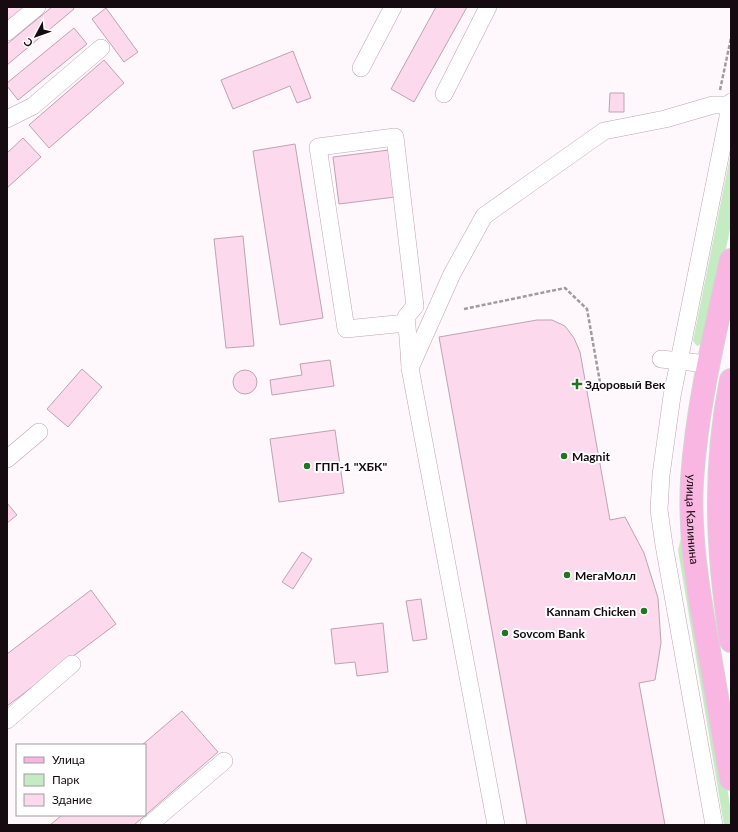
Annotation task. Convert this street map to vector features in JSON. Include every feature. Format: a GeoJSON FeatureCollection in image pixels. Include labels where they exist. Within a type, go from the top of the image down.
{"type":"FeatureCollection","features":[{"type":"Feature","properties":{"kind":"main road","name":"улица Калинина"},"geometry":{"type":"LineString","coordinates":[[731,260],[708,364],[697,431],[692,481],[693,533],[698,587],[731,779]]}},
{"type":"Feature","properties":{"kind":"main road","name":"улица Калинина"},"geometry":{"type":"LineString","coordinates":[[730,391],[722,433],[719,481],[719,526],[731,642]]}},
{"type":"Feature","properties":{"kind":"lane"},"geometry":{"type":"LineString","coordinates":[[7,32],[37,7]]}},
{"type":"Feature","properties":{"kind":"lane"},"geometry":{"type":"LineString","coordinates":[[361,68],[393,7]]}},
{"type":"Feature","properties":{"kind":"lane"},"geometry":{"type":"LineString","coordinates":[[444,94],[488,7]]}},
{"type":"Feature","properties":{"kind":"lane"},"geometry":{"type":"LineString","coordinates":[[7,119],[33,106],[101,48]]}},
{"type":"Feature","properties":{"kind":"lane"},"geometry":{"type":"LineString","coordinates":[[410,368],[452,274],[484,216],[604,131],[665,119],[713,105],[731,104],[669,360],[659,510],[665,553],[714,825]]}},
{"type":"Feature","properties":{"kind":"lane"},"geometry":{"type":"LineString","coordinates":[[406,323],[346,329],[318,147],[395,137],[415,306],[406,317],[410,368],[496,825]]}},
{"type":"Feature","properties":{"kind":"lane"},"geometry":{"type":"LineString","coordinates":[[669,360],[708,364]]}},
{"type":"Feature","properties":{"kind":"lane"},"geometry":{"type":"LineString","coordinates":[[7,459],[39,432]]}},
{"type":"Feature","properties":{"kind":"lane"},"geometry":{"type":"LineString","coordinates":[[7,720],[72,664]]}},
{"type":"Feature","properties":{"kind":"lane"},"geometry":{"type":"LineString","coordinates":[[149,825],[224,761]]}},
{"type":"Feature","properties":{"kind":"path"},"geometry":{"type":"LineString","coordinates":[[464,308],[565,288],[587,309],[600,388],[612,387]]}},
{"type":"Feature","properties":{"kind":"path"},"geometry":{"type":"LineString","coordinates":[[586,385],[600,383]]}},
{"type":"Feature","properties":{"kind":"green space"},"geometry":{"type":"Polygon","coordinates":[[[731,152],[731,224],[708,336],[705,342],[697,346],[693,341],[731,152]]]}},
{"type":"Feature","properties":{"kind":"green space"},"geometry":{"type":"Polygon","coordinates":[[[682,534],[688,550],[731,812],[731,825],[724,825],[678,550],[682,534]]]}},
{"type":"Feature","properties":{"kind":"building"},"geometry":{"type":"Polygon","coordinates":[[[7,7],[28,7],[7,24],[7,7]]]}},
{"type":"Feature","properties":{"kind":"building"},"geometry":{"type":"Polygon","coordinates":[[[52,7],[73,7],[74,9],[7,65],[7,44],[52,7]]]}},
{"type":"Feature","properties":{"kind":"building"},"geometry":{"type":"Polygon","coordinates":[[[436,7],[467,7],[414,102],[391,89],[436,7]]]}},
{"type":"Feature","properties":{"kind":"building"},"geometry":{"type":"Polygon","coordinates":[[[106,8],[138,52],[124,62],[92,19],[106,8]]]}},
{"type":"Feature","properties":{"kind":"building"},"geometry":{"type":"Polygon","coordinates":[[[74,28],[87,44],[18,100],[7,86],[7,83],[74,28]]]}},
{"type":"Feature","properties":{"kind":"building"},"geometry":{"type":"Polygon","coordinates":[[[293,51],[311,98],[297,103],[290,86],[233,109],[221,80],[293,51]]]}},
{"type":"Feature","properties":{"kind":"building"},"geometry":{"type":"Polygon","coordinates":[[[104,60],[124,83],[49,148],[29,125],[104,60]]]}},
{"type":"Feature","properties":{"kind":"building"},"geometry":{"type":"Polygon","coordinates":[[[610,93],[624,93],[624,112],[609,112],[610,93]]]}},
{"type":"Feature","properties":{"kind":"building"},"geometry":{"type":"Polygon","coordinates":[[[23,138],[41,157],[7,188],[7,153],[23,138]]]}},
{"type":"Feature","properties":{"kind":"building"},"geometry":{"type":"Polygon","coordinates":[[[295,144],[323,318],[280,325],[253,151],[295,144]]]}},
{"type":"Feature","properties":{"kind":"building"},"geometry":{"type":"Polygon","coordinates":[[[389,150],[395,197],[339,204],[333,157],[389,150]]]}},
{"type":"Feature","properties":{"kind":"building"},"geometry":{"type":"Polygon","coordinates":[[[243,236],[254,346],[226,348],[214,239],[243,236]]]}},
{"type":"Feature","properties":{"kind":"building","name":"МегаМолл"},"geometry":{"type":"Polygon","coordinates":[[[537,320],[552,320],[565,326],[574,338],[580,352],[610,520],[625,517],[644,553],[658,598],[661,643],[655,680],[639,683],[665,825],[527,825],[439,337],[537,320]]]}},
{"type":"Feature","properties":{"kind":"building"},"geometry":{"type":"Polygon","coordinates":[[[330,360],[334,386],[272,395],[270,380],[302,375],[300,364],[330,360]]]}},
{"type":"Feature","properties":{"kind":"building"},"geometry":{"type":"Polygon","coordinates":[[[82,369],[102,387],[68,427],[47,409],[82,369]]]}},
{"type":"Feature","properties":{"kind":"building"},"geometry":{"type":"Polygon","coordinates":[[[245,370],[250,371],[256,377],[256,387],[250,393],[245,394],[240,393],[234,387],[233,382],[234,377],[240,371],[245,370]]]}},
{"type":"Feature","properties":{"kind":"building","name":"ГПП-1 \"ХБК\""},"geometry":{"type":"Polygon","coordinates":[[[335,430],[344,493],[279,502],[270,439],[335,430]]]}},
{"type":"Feature","properties":{"kind":"building"},"geometry":{"type":"Polygon","coordinates":[[[7,503],[17,515],[7,523],[7,503]]]}},
{"type":"Feature","properties":{"kind":"building"},"geometry":{"type":"Polygon","coordinates":[[[302,552],[312,559],[293,589],[282,582],[302,552]]]}},
{"type":"Feature","properties":{"kind":"building"},"geometry":{"type":"Polygon","coordinates":[[[91,590],[116,624],[7,706],[7,654],[91,590]]]}},
{"type":"Feature","properties":{"kind":"building"},"geometry":{"type":"Polygon","coordinates":[[[421,599],[427,639],[413,641],[406,601],[421,599]]]}},
{"type":"Feature","properties":{"kind":"building"},"geometry":{"type":"Polygon","coordinates":[[[383,623],[388,672],[357,676],[355,662],[335,664],[331,629],[383,623]]]}},
{"type":"Feature","properties":{"kind":"building"},"geometry":{"type":"Polygon","coordinates":[[[182,711],[218,752],[146,815],[146,744],[143,744],[182,711]]]}},
{"type":"Feature","properties":{"kind":"building"},"geometry":{"type":"Polygon","coordinates":[[[61,816],[144,816],[134,825],[50,825],[61,816]]]}},
{"type":"Feature","properties":{"kind":"place","name":"Здоровый Век"},"geometry":{"type":"Point","coordinates":[577,384]}},
{"type":"Feature","properties":{"kind":"place","name":"Magnit"},"geometry":{"type":"Point","coordinates":[564,456]}},
{"type":"Feature","properties":{"kind":"place","name":"ГПП-1 \"ХБК\""},"geometry":{"type":"Point","coordinates":[307,466]}},
{"type":"Feature","properties":{"kind":"place","name":"МегаМолл"},"geometry":{"type":"Point","coordinates":[567,575]}},
{"type":"Feature","properties":{"kind":"place","name":"Kannam Chicken"},"geometry":{"type":"Point","coordinates":[644,611]}},
{"type":"Feature","properties":{"kind":"place","name":"Sovcom Bank"},"geometry":{"type":"Point","coordinates":[505,633]}}]}
